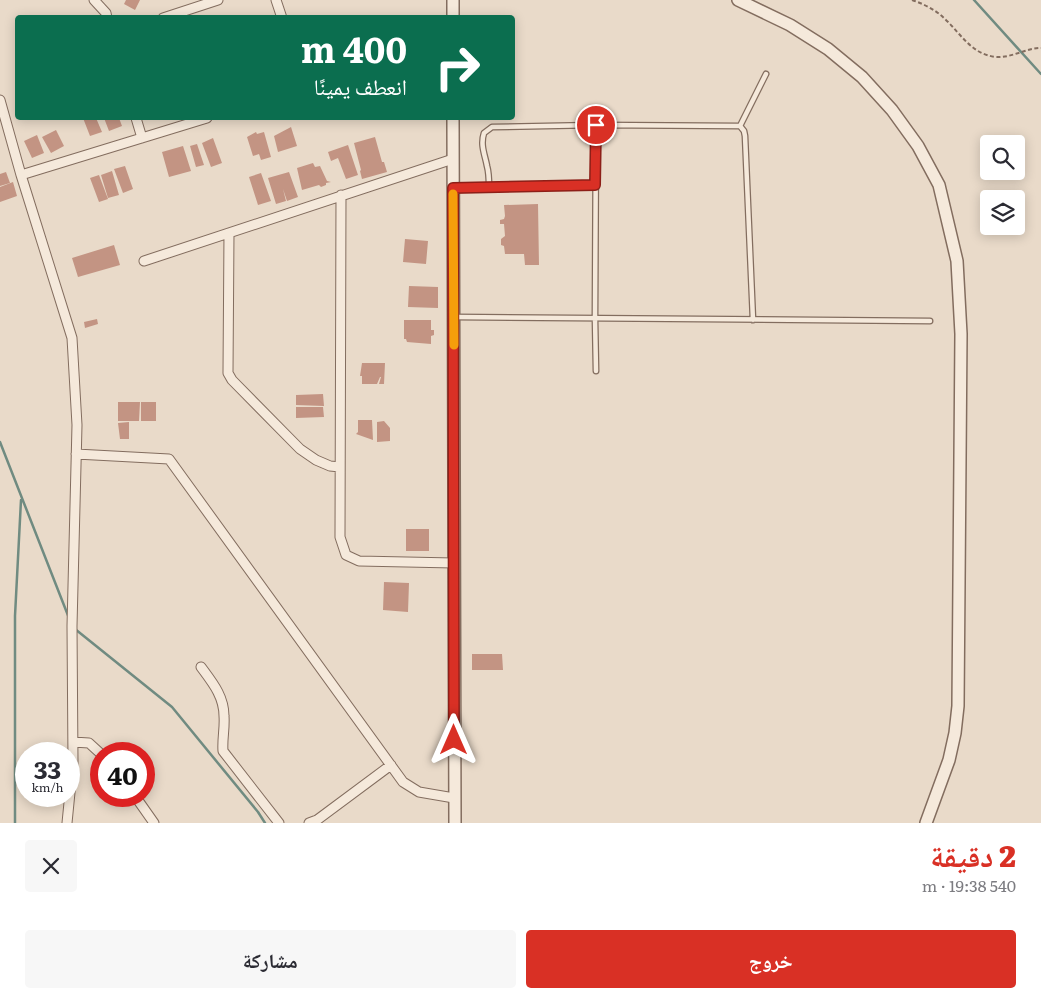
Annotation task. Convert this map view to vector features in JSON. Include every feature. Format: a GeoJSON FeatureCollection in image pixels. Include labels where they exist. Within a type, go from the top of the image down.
{"type":"FeatureCollection","features":[{"type":"Feature","properties":{"kind":"street"},"geometry":{"type":"LineString","coordinates":[[94,0],[106,15]]}},
{"type":"Feature","properties":{"kind":"street"},"geometry":{"type":"LineString","coordinates":[[276,0],[281,15]]}},
{"type":"Feature","properties":{"kind":"street"},"geometry":{"type":"LineString","coordinates":[[453,15],[454,0]]}},
{"type":"Feature","properties":{"kind":"street"},"geometry":{"type":"LineString","coordinates":[[738,0],[790,25],[828,49],[862,77],[892,110],[918,146],[939,185],[957,261],[961,344],[958,706],[949,760],[926,823]]}},
{"type":"Feature","properties":{"kind":"street"},"geometry":{"type":"LineString","coordinates":[[171,15],[211,1]]}},
{"type":"Feature","properties":{"kind":"street"},"geometry":{"type":"LineString","coordinates":[[0,100],[21,175],[72,338],[76,425],[72,626],[73,742]]}},
{"type":"Feature","properties":{"kind":"street"},"geometry":{"type":"LineString","coordinates":[[137,120],[142,138]]}},
{"type":"Feature","properties":{"kind":"street"},"geometry":{"type":"LineString","coordinates":[[21,175],[200,120]]}},
{"type":"Feature","properties":{"kind":"street"},"geometry":{"type":"LineString","coordinates":[[453,120],[454,823]]}},
{"type":"Feature","properties":{"kind":"street"},"geometry":{"type":"LineString","coordinates":[[144,261],[453,159]]}},
{"type":"Feature","properties":{"kind":"street"},"geometry":{"type":"LineString","coordinates":[[341,196],[340,537],[346,555],[359,561],[454,563]]}},
{"type":"Feature","properties":{"kind":"street"},"geometry":{"type":"LineString","coordinates":[[228,233],[228,372],[232,380],[300,450],[330,466],[340,467]]}},
{"type":"Feature","properties":{"kind":"street"},"geometry":{"type":"LineString","coordinates":[[76,454],[169,459],[404,782],[419,792],[454,798]]}},
{"type":"Feature","properties":{"kind":"street"},"geometry":{"type":"LineString","coordinates":[[201,667],[219,691],[225,715],[222,751],[279,823]]}},
{"type":"Feature","properties":{"kind":"street"},"geometry":{"type":"LineString","coordinates":[[309,823],[317,820],[391,765]]}},
{"type":"Feature","properties":{"kind":"street"},"geometry":{"type":"LineString","coordinates":[[67,823],[69,807]]}},
{"type":"Feature","properties":{"kind":"street"},"geometry":{"type":"LineString","coordinates":[[143,807],[154,823]]}},
{"type":"Feature","properties":{"kind":"lane"},"geometry":{"type":"LineString","coordinates":[[740,126],[766,74]]}},
{"type":"Feature","properties":{"kind":"lane"},"geometry":{"type":"LineString","coordinates":[[596,125],[596,371]]}},
{"type":"Feature","properties":{"kind":"lane"},"geometry":{"type":"LineString","coordinates":[[489,187],[488,169],[484,154],[484,133],[496,127],[596,125],[740,126],[744,130],[745,136],[753,320]]}},
{"type":"Feature","properties":{"kind":"lane"},"geometry":{"type":"LineString","coordinates":[[453,188],[595,185]]}},
{"type":"Feature","properties":{"kind":"lane"},"geometry":{"type":"LineString","coordinates":[[454,317],[930,321]]}},
{"type":"Feature","properties":{"kind":"path"},"geometry":{"type":"LineString","coordinates":[[912,0],[939,14],[970,47],[983,54],[997,57],[1041,48]]}},
{"type":"Feature","properties":{"kind":"building"},"geometry":{"type":"Polygon","coordinates":[[[126,0],[140,0],[135,10],[124,4],[126,0]]]}},
{"type":"Feature","properties":{"kind":"building"},"geometry":{"type":"Polygon","coordinates":[[[84,120],[97,120],[102,132],[90,136],[84,120]]]}},
{"type":"Feature","properties":{"kind":"building"},"geometry":{"type":"Polygon","coordinates":[[[105,120],[120,120],[122,126],[109,131],[105,120]]]}},
{"type":"Feature","properties":{"kind":"building"},"geometry":{"type":"Polygon","coordinates":[[[291,127],[297,146],[278,152],[274,136],[291,127]]]}},
{"type":"Feature","properties":{"kind":"building"},"geometry":{"type":"Polygon","coordinates":[[[56,130],[64,146],[51,153],[42,137],[56,130]]]}},
{"type":"Feature","properties":{"kind":"building"},"geometry":{"type":"Polygon","coordinates":[[[256,132],[257,134],[264,132],[271,157],[261,160],[259,154],[253,156],[247,137],[256,132]]]}},
{"type":"Feature","properties":{"kind":"building"},"geometry":{"type":"Polygon","coordinates":[[[37,135],[44,153],[32,158],[24,141],[37,135]]]}},
{"type":"Feature","properties":{"kind":"building"},"geometry":{"type":"Polygon","coordinates":[[[375,137],[387,172],[362,179],[354,143],[375,137]]]}},
{"type":"Feature","properties":{"kind":"building"},"geometry":{"type":"Polygon","coordinates":[[[213,138],[222,163],[211,167],[202,143],[213,138]]]}},
{"type":"Feature","properties":{"kind":"building"},"geometry":{"type":"Polygon","coordinates":[[[197,144],[204,165],[196,167],[190,146],[197,144]]]}},
{"type":"Feature","properties":{"kind":"building"},"geometry":{"type":"Polygon","coordinates":[[[348,145],[358,175],[346,179],[338,158],[331,161],[328,152],[348,145]]]}},
{"type":"Feature","properties":{"kind":"building"},"geometry":{"type":"Polygon","coordinates":[[[183,146],[191,171],[169,177],[162,152],[183,146]]]}},
{"type":"Feature","properties":{"kind":"building"},"geometry":{"type":"Polygon","coordinates":[[[313,163],[315,167],[320,166],[327,181],[331,182],[321,187],[319,185],[302,190],[297,168],[313,163]]]}},
{"type":"Feature","properties":{"kind":"building"},"geometry":{"type":"Polygon","coordinates":[[[125,166],[133,189],[123,193],[114,169],[125,166]]]}},
{"type":"Feature","properties":{"kind":"building"},"geometry":{"type":"Polygon","coordinates":[[[112,171],[119,195],[108,198],[101,175],[112,171]]]}},
{"type":"Feature","properties":{"kind":"building"},"geometry":{"type":"Polygon","coordinates":[[[6,172],[10,183],[0,186],[0,174],[6,172]]]}},
{"type":"Feature","properties":{"kind":"building"},"geometry":{"type":"Polygon","coordinates":[[[289,172],[298,197],[287,201],[283,189],[286,201],[276,204],[268,178],[289,172]]]}},
{"type":"Feature","properties":{"kind":"building"},"geometry":{"type":"Polygon","coordinates":[[[261,173],[271,201],[258,205],[249,177],[261,173]]]}},
{"type":"Feature","properties":{"kind":"building"},"geometry":{"type":"Polygon","coordinates":[[[99,175],[108,199],[99,202],[90,178],[99,175]]]}},
{"type":"Feature","properties":{"kind":"building"},"geometry":{"type":"Polygon","coordinates":[[[13,182],[17,196],[0,202],[0,187],[13,182]]]}},
{"type":"Feature","properties":{"kind":"building"},"geometry":{"type":"Polygon","coordinates":[[[538,204],[539,265],[525,265],[524,254],[505,254],[504,246],[501,245],[501,239],[505,236],[504,224],[500,224],[500,220],[504,219],[505,216],[504,205],[538,204]]]}},
{"type":"Feature","properties":{"kind":"building"},"geometry":{"type":"Polygon","coordinates":[[[405,239],[428,241],[426,264],[403,262],[405,239]]]}},
{"type":"Feature","properties":{"kind":"building"},"geometry":{"type":"Polygon","coordinates":[[[114,245],[120,265],[78,277],[72,258],[114,245]]]}},
{"type":"Feature","properties":{"kind":"building"},"geometry":{"type":"Polygon","coordinates":[[[409,286],[438,287],[438,308],[408,307],[409,286]]]}},
{"type":"Feature","properties":{"kind":"building"},"geometry":{"type":"Polygon","coordinates":[[[97,319],[98,324],[85,328],[84,322],[97,319]]]}},
{"type":"Feature","properties":{"kind":"building"},"geometry":{"type":"Polygon","coordinates":[[[404,320],[431,320],[431,330],[434,330],[434,335],[431,336],[431,344],[407,342],[404,339],[404,320]]]}},
{"type":"Feature","properties":{"kind":"building"},"geometry":{"type":"Polygon","coordinates":[[[362,363],[385,363],[384,384],[379,384],[380,377],[377,384],[362,384],[362,376],[360,376],[362,363]]]}},
{"type":"Feature","properties":{"kind":"building"},"geometry":{"type":"Polygon","coordinates":[[[323,394],[324,406],[296,405],[296,395],[323,394]]]}},
{"type":"Feature","properties":{"kind":"building"},"geometry":{"type":"Polygon","coordinates":[[[118,402],[140,402],[139,421],[118,421],[118,402]]]}},
{"type":"Feature","properties":{"kind":"building"},"geometry":{"type":"Polygon","coordinates":[[[141,402],[156,402],[156,421],[141,421],[141,402]]]}},
{"type":"Feature","properties":{"kind":"building"},"geometry":{"type":"Polygon","coordinates":[[[296,407],[323,407],[324,417],[296,418],[296,407]]]}},
{"type":"Feature","properties":{"kind":"building"},"geometry":{"type":"Polygon","coordinates":[[[358,420],[372,420],[373,440],[356,434],[358,432],[358,420]]]}},
{"type":"Feature","properties":{"kind":"building"},"geometry":{"type":"Polygon","coordinates":[[[384,421],[390,428],[390,441],[377,442],[377,422],[384,421]]]}},
{"type":"Feature","properties":{"kind":"building"},"geometry":{"type":"Polygon","coordinates":[[[129,422],[129,439],[120,439],[118,423],[129,422]]]}},
{"type":"Feature","properties":{"kind":"building"},"geometry":{"type":"Polygon","coordinates":[[[406,529],[429,529],[429,551],[406,551],[406,529]]]}},
{"type":"Feature","properties":{"kind":"building"},"geometry":{"type":"Polygon","coordinates":[[[384,582],[409,583],[408,612],[383,610],[384,582]]]}},
{"type":"Feature","properties":{"kind":"building"},"geometry":{"type":"Polygon","coordinates":[[[472,654],[502,654],[503,670],[472,670],[472,654]]]}},
{"type":"Feature","properties":{"kind":"waterway"},"geometry":{"type":"LineString","coordinates":[[974,0],[1041,74]]}},
{"type":"Feature","properties":{"kind":"waterway"},"geometry":{"type":"LineString","coordinates":[[0,442],[69,618]]}},
{"type":"Feature","properties":{"kind":"waterway"},"geometry":{"type":"LineString","coordinates":[[15,823],[15,616],[21,500]]}},
{"type":"Feature","properties":{"kind":"waterway"},"geometry":{"type":"LineString","coordinates":[[75,629],[172,707],[265,823]]}},
{"type":"Feature","properties":{"kind":"slow traffic"},"geometry":{"type":"LineString","coordinates":[[453,194],[454,345]]}},
{"type":"Feature","properties":{"kind":"route"},"geometry":{"type":"LineString","coordinates":[[454,740],[453,188],[595,185],[596,125]]}}]}
